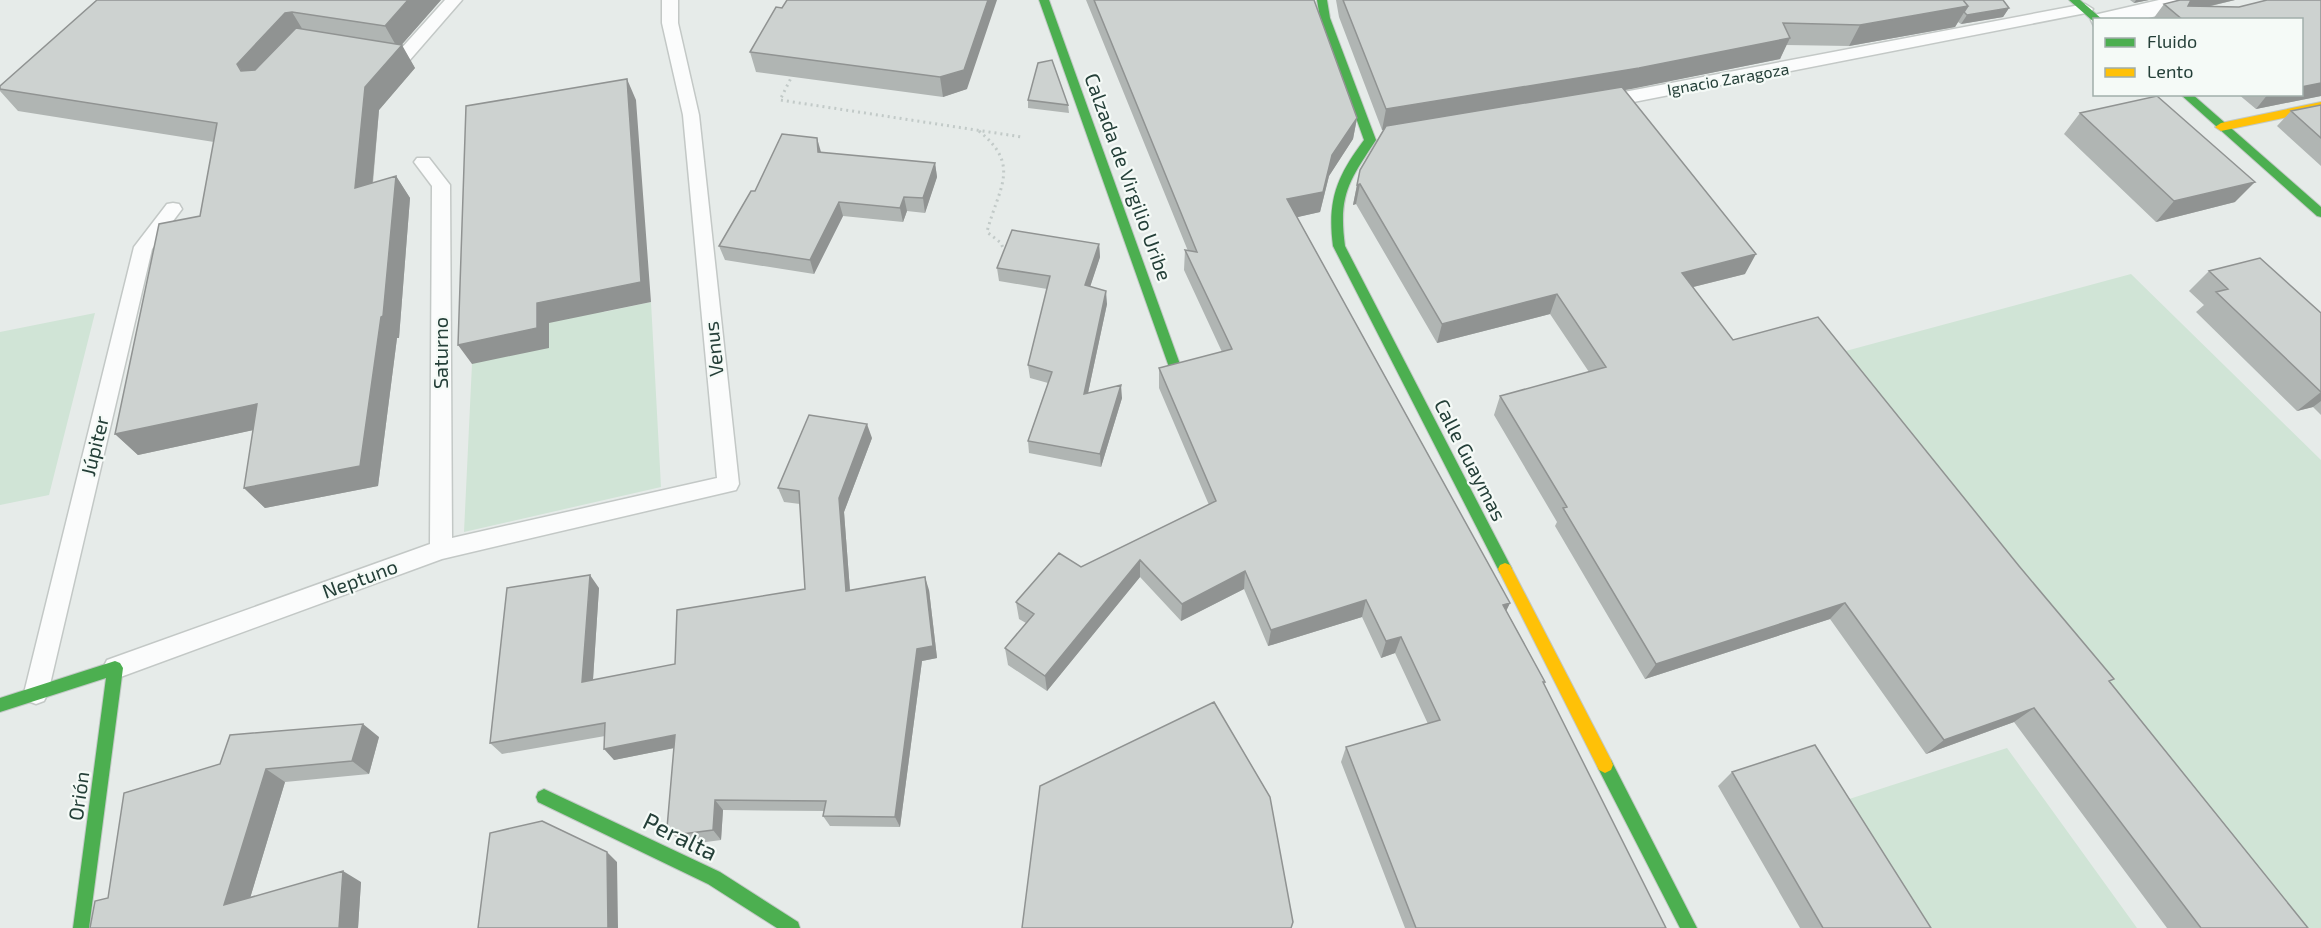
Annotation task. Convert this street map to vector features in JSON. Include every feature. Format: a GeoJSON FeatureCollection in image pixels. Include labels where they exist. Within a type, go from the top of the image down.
{"type":"FeatureCollection","features":[{"type":"Feature","properties":{"kind":"street","name":"Calzada de Virgilio Uribe"},"geometry":{"type":"LineString","coordinates":[[1044,0],[1175,367]]}},
{"type":"Feature","properties":{"kind":"street","name":"Calle Guaymas"},"geometry":{"type":"LineString","coordinates":[[1322,0],[1325,18],[1376,139],[1347,170],[1339,186],[1334,219],[1339,246],[1689,928]]}},
{"type":"Feature","properties":{"kind":"street"},"geometry":{"type":"LineString","coordinates":[[2090,12],[2198,11]]}},
{"type":"Feature","properties":{"kind":"street"},"geometry":{"type":"LineString","coordinates":[[2187,96],[2321,213]]}},
{"type":"Feature","properties":{"kind":"street"},"geometry":{"type":"LineString","coordinates":[[2222,127],[2321,106]]}},
{"type":"Feature","properties":{"kind":"street","name":"Neptuno"},"geometry":{"type":"LineString","coordinates":[[0,705],[115,668]]}},
{"type":"Feature","properties":{"kind":"street","name":"Orión"},"geometry":{"type":"LineString","coordinates":[[81,928],[115,668]]}},
{"type":"Feature","properties":{"kind":"street","name":"Peralta"},"geometry":{"type":"LineString","coordinates":[[544,797],[714,878],[792,928]]}},
{"type":"Feature","properties":{"kind":"lane"},"geometry":{"type":"LineString","coordinates":[[360,50],[404,57],[454,0]]}},
{"type":"Feature","properties":{"kind":"lane","name":"Venus"},"geometry":{"type":"LineString","coordinates":[[670,0],[670,23],[691,115],[699,214],[728,484]]}},
{"type":"Feature","properties":{"kind":"lane","name":"Ignacio Zaragoza"},"geometry":{"type":"LineString","coordinates":[[1588,104],[2090,12]]}},
{"type":"Feature","properties":{"kind":"lane","name":"Saturno"},"geometry":{"type":"LineString","coordinates":[[423,162],[441,185],[441,550]]}},
{"type":"Feature","properties":{"kind":"lane","name":"Júpiter"},"geometry":{"type":"LineString","coordinates":[[36,693],[143,247],[173,208]]}},
{"type":"Feature","properties":{"kind":"lane","name":"Neptuno"},"geometry":{"type":"LineString","coordinates":[[115,668],[441,550],[728,484]]}},
{"type":"Feature","properties":{"kind":"path"},"geometry":{"type":"LineString","coordinates":[[795,70],[780,100],[1022,137]]}},
{"type":"Feature","properties":{"kind":"path"},"geometry":{"type":"LineString","coordinates":[[977,130],[996,145],[1006,175],[987,232],[1001,243],[1005,254]]}},
{"type":"Feature","properties":{"kind":"green space"},"geometry":{"type":"Polygon","coordinates":[[[545,115],[604,312],[651,302],[661,487],[464,532],[472,364],[545,115]]]}},
{"type":"Feature","properties":{"kind":"green space"},"geometry":{"type":"Polygon","coordinates":[[[2131,274],[2321,460],[2321,928],[2306,928],[1842,352],[2131,274]]]}},
{"type":"Feature","properties":{"kind":"green space"},"geometry":{"type":"Polygon","coordinates":[[[95,313],[49,495],[0,505],[0,332],[95,313]]]}},
{"type":"Feature","properties":{"kind":"green space"},"geometry":{"type":"Polygon","coordinates":[[[2007,748],[2137,928],[1918,928],[1840,802],[2007,748]]]}},
{"type":"Feature","properties":{"kind":"building"},"geometry":{"type":"Polygon","coordinates":[[[97,0],[408,0],[385,26],[292,12],[285,13],[237,64],[241,71],[255,70],[296,28],[402,45],[365,87],[355,188],[396,176],[383,316],[381,317],[360,466],[244,488],[257,404],[115,434],[159,224],[200,216],[217,123],[0,89],[0,86],[97,0]]]}},
{"type":"Feature","properties":{"kind":"building"},"geometry":{"type":"Polygon","coordinates":[[[787,0],[988,0],[964,70],[940,77],[750,52],[776,7],[782,8],[787,0]]]}},
{"type":"Feature","properties":{"kind":"building"},"geometry":{"type":"Polygon","coordinates":[[[1094,0],[1314,0],[1357,118],[1332,155],[1323,192],[1287,199],[1510,603],[1503,605],[1545,682],[1543,682],[1666,928],[1416,928],[1346,747],[1440,720],[1401,637],[1386,641],[1366,600],[1271,630],[1245,571],[1182,604],[1140,560],[1045,676],[1005,648],[1034,614],[1016,602],[1059,553],[1081,567],[1216,501],[1159,368],[1232,349],[1185,250],[1197,252],[1094,0]]]}},
{"type":"Feature","properties":{"kind":"building"},"geometry":{"type":"Polygon","coordinates":[[[1343,0],[1963,0],[1968,6],[1860,25],[1783,23],[1790,38],[1639,68],[1386,109],[1343,0]]]}},
{"type":"Feature","properties":{"kind":"building"},"geometry":{"type":"Polygon","coordinates":[[[1963,0],[2003,0],[2009,8],[1967,15],[1964,12],[1968,6],[1963,0]]]}},
{"type":"Feature","properties":{"kind":"building"},"geometry":{"type":"Polygon","coordinates":[[[2191,0],[2188,6],[2239,7],[2267,0],[2321,0],[2321,83],[2303,87],[2303,18],[2181,18],[2164,4],[2191,0]]]}},
{"type":"Feature","properties":{"kind":"building"},"geometry":{"type":"Polygon","coordinates":[[[1052,60],[1068,105],[1028,100],[1038,63],[1052,60]]]}},
{"type":"Feature","properties":{"kind":"building"},"geometry":{"type":"Polygon","coordinates":[[[627,79],[641,282],[537,303],[537,328],[458,345],[466,106],[627,79]]]}},
{"type":"Feature","properties":{"kind":"building"},"geometry":{"type":"Polygon","coordinates":[[[1622,87],[1756,254],[1682,273],[1733,340],[1818,317],[2019,566],[2114,679],[2109,681],[2308,928],[2201,928],[2034,708],[1944,740],[1845,603],[1656,664],[1563,508],[1567,507],[1500,396],[1606,367],[1557,294],[1442,324],[1360,184],[1357,185],[1360,170],[1386,126],[1622,87]]]}},
{"type":"Feature","properties":{"kind":"building"},"geometry":{"type":"Polygon","coordinates":[[[2157,96],[2255,182],[2174,201],[2080,113],[2157,96]]]}},
{"type":"Feature","properties":{"kind":"building"},"geometry":{"type":"Polygon","coordinates":[[[2321,105],[2321,138],[2291,111],[2321,105]]]}},
{"type":"Feature","properties":{"kind":"building"},"geometry":{"type":"Polygon","coordinates":[[[782,134],[817,138],[818,152],[935,163],[923,198],[904,197],[900,208],[839,202],[810,260],[719,246],[751,191],[755,191],[782,134]]]}},
{"type":"Feature","properties":{"kind":"building"},"geometry":{"type":"Polygon","coordinates":[[[1012,230],[1099,244],[1085,285],[1106,291],[1084,394],[1121,385],[1100,454],[1028,441],[1052,372],[1028,365],[1050,276],[997,268],[1012,230]]]}},
{"type":"Feature","properties":{"kind":"building"},"geometry":{"type":"Polygon","coordinates":[[[2260,258],[2321,313],[2321,392],[2216,292],[2228,289],[2209,271],[2260,258]]]}},
{"type":"Feature","properties":{"kind":"building"},"geometry":{"type":"Polygon","coordinates":[[[809,415],[867,424],[839,498],[846,591],[925,577],[933,646],[917,649],[895,817],[823,816],[826,801],[715,800],[713,830],[682,834],[667,828],[675,735],[604,749],[605,723],[490,743],[507,588],[590,575],[582,682],[675,664],[677,610],[805,589],[799,491],[778,488],[809,415]]]}},
{"type":"Feature","properties":{"kind":"building"},"geometry":{"type":"Polygon","coordinates":[[[1214,702],[1270,797],[1293,922],[1291,928],[1022,928],[1040,786],[1214,702]]]}},
{"type":"Feature","properties":{"kind":"building"},"geometry":{"type":"Polygon","coordinates":[[[363,724],[352,761],[266,769],[224,905],[343,871],[339,928],[90,928],[95,901],[108,898],[124,793],[220,764],[230,735],[363,724]]]}},
{"type":"Feature","properties":{"kind":"building"},"geometry":{"type":"Polygon","coordinates":[[[1815,745],[1931,928],[1823,928],[1732,772],[1815,745]]]}},
{"type":"Feature","properties":{"kind":"building"},"geometry":{"type":"Polygon","coordinates":[[[542,821],[607,852],[608,928],[478,928],[490,833],[542,821]]]}},
{"type":"Feature","properties":{"kind":"traffic: fast"},"geometry":{"type":"LineString","coordinates":[[1044,0],[1175,367]]}},
{"type":"Feature","properties":{"kind":"traffic: fast"},"geometry":{"type":"LineString","coordinates":[[1322,0],[1325,18],[1370,140],[1352,166],[1341,189],[1336,215],[1339,246],[1505,569]]}},
{"type":"Feature","properties":{"kind":"traffic: fast"},"geometry":{"type":"LineString","coordinates":[[2074,0],[2096,18]]}},
{"type":"Feature","properties":{"kind":"traffic: fast"},"geometry":{"type":"LineString","coordinates":[[2187,96],[2321,213]]}},
{"type":"Feature","properties":{"kind":"traffic: fast"},"geometry":{"type":"LineString","coordinates":[[0,705],[115,668],[81,928]]}},
{"type":"Feature","properties":{"kind":"traffic: fast"},"geometry":{"type":"LineString","coordinates":[[1605,765],[1689,928]]}},
{"type":"Feature","properties":{"kind":"traffic: fast"},"geometry":{"type":"LineString","coordinates":[[544,797],[714,878],[792,928]]}},
{"type":"Feature","properties":{"kind":"traffic: slow"},"geometry":{"type":"LineString","coordinates":[[2221,127],[2321,106]]}},
{"type":"Feature","properties":{"kind":"traffic: slow"},"geometry":{"type":"LineString","coordinates":[[1505,569],[1605,765]]}}]}
